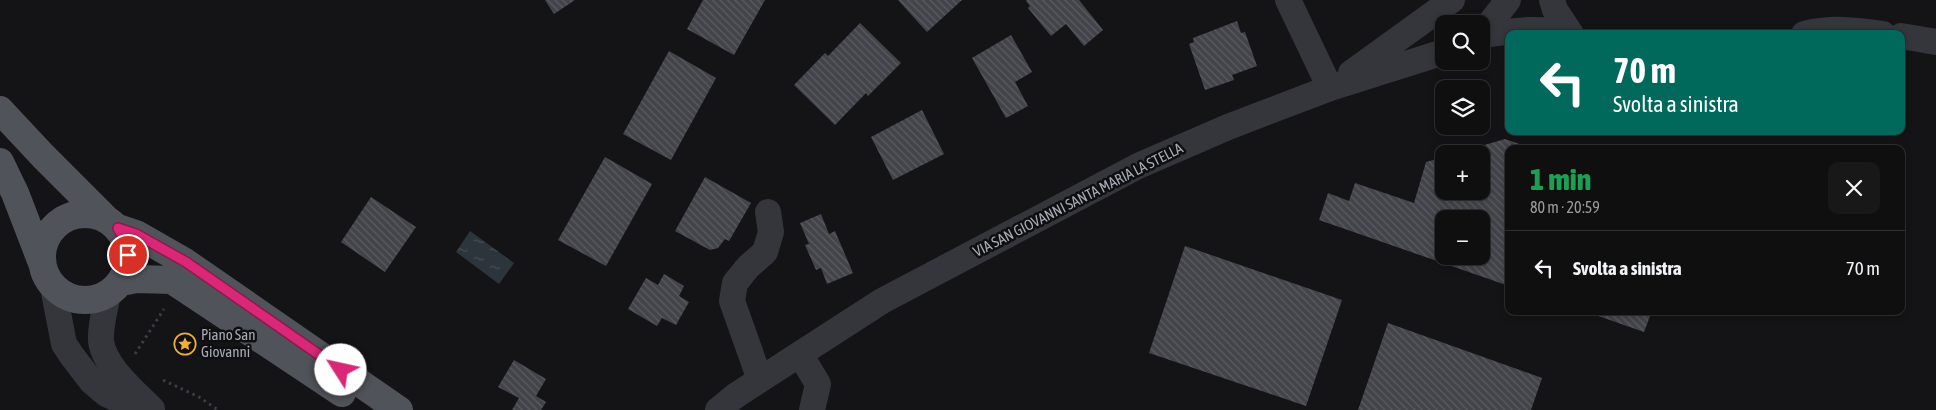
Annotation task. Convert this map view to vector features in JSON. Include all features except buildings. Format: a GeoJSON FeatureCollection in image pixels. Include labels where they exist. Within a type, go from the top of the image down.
{"type":"FeatureCollection","features":[{"type":"Feature","properties":{"kind":"main road"},"geometry":{"type":"LineString","coordinates":[[0,110],[42,156],[112,223],[125,241],[128,255],[127,269],[114,288]]}},
{"type":"Feature","properties":{"kind":"main road"},"geometry":{"type":"LineString","coordinates":[[0,162],[15,193],[47,275],[65,296],[79,300],[94,300],[114,288],[137,279],[172,280],[366,410]]}},
{"type":"Feature","properties":{"kind":"main road"},"geometry":{"type":"LineString","coordinates":[[47,275],[42,247],[49,233],[60,221],[74,214],[90,214],[136,234],[186,262],[399,410]]}},
{"type":"Feature","properties":{"kind":"street"},"geometry":{"type":"LineString","coordinates":[[1288,0],[1330,88],[1452,0]]}},
{"type":"Feature","properties":{"kind":"street"},"geometry":{"type":"LineString","coordinates":[[1490,23],[1508,0]]}},
{"type":"Feature","properties":{"kind":"street"},"geometry":{"type":"LineString","coordinates":[[1552,0],[1555,10],[1568,30]]}},
{"type":"Feature","properties":{"kind":"street"},"geometry":{"type":"LineString","coordinates":[[1818,30],[1855,30]]}},
{"type":"Feature","properties":{"kind":"street"},"geometry":{"type":"LineString","coordinates":[[1490,34],[1505,32]]}},
{"type":"Feature","properties":{"kind":"street"},"geometry":{"type":"LineString","coordinates":[[1905,37],[1936,42]]}},
{"type":"Feature","properties":{"kind":"street","name":"VIA SAN GIOVANNI SANTA MARIA LA STELLA"},"geometry":{"type":"LineString","coordinates":[[708,410],[727,403],[882,301],[1138,166],[1228,127],[1330,88],[1435,55]]}},
{"type":"Feature","properties":{"kind":"street"},"geometry":{"type":"LineString","coordinates":[[760,380],[732,301],[735,283],[748,267],[765,252],[771,232],[768,212]]}},
{"type":"Feature","properties":{"kind":"street"},"geometry":{"type":"LineString","coordinates":[[47,275],[64,344],[72,356],[92,382],[106,394],[141,410]]}},
{"type":"Feature","properties":{"kind":"street"},"geometry":{"type":"LineString","coordinates":[[114,288],[101,341],[112,366],[153,410]]}},
{"type":"Feature","properties":{"kind":"street"},"geometry":{"type":"LineString","coordinates":[[800,354],[818,384],[812,410]]}},
{"type":"Feature","properties":{"kind":"street"},"geometry":{"type":"LineString","coordinates":[[807,410],[818,384]]}},
{"type":"Feature","properties":{"kind":"path"},"geometry":{"type":"LineString","coordinates":[[133,357],[167,304]]}},
{"type":"Feature","properties":{"kind":"path"},"geometry":{"type":"LineString","coordinates":[[155,377],[199,397],[218,410]]}},
{"type":"Feature","properties":{"kind":"water"},"geometry":{"type":"Polygon","coordinates":[[[470,231],[514,263],[499,284],[456,252],[470,231]]]}},
{"type":"Feature","properties":{"kind":"place","name":"Piano San Giovanni"},"geometry":{"type":"Point","coordinates":[185,344]}},
{"type":"Feature","properties":{"kind":"route"},"geometry":{"type":"LineString","coordinates":[[128,255],[125,241],[118,228],[136,234],[186,262],[341,370]]}}]}
